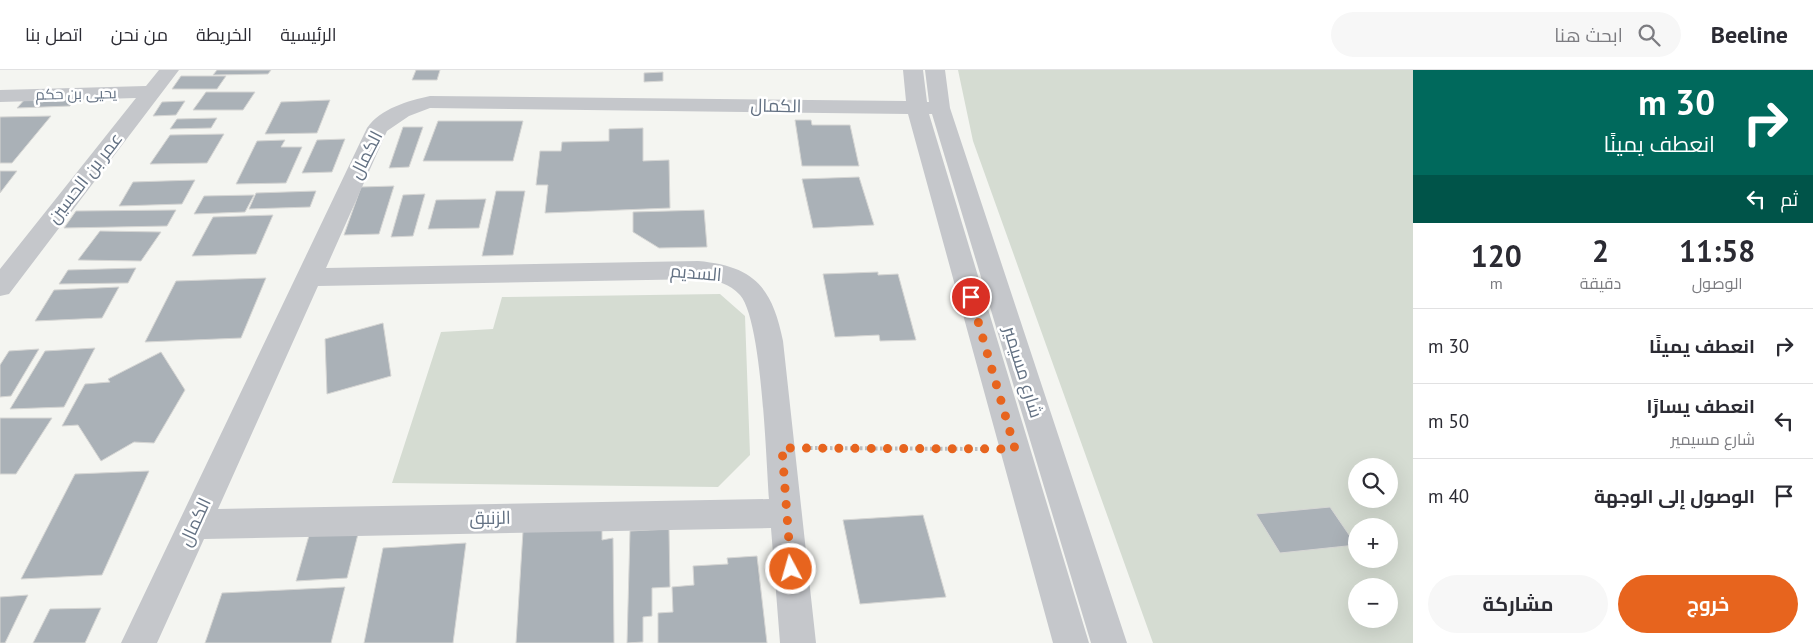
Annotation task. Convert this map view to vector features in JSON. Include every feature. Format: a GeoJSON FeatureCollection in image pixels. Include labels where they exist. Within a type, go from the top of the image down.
{"type":"FeatureCollection","features":[{"type":"Feature","properties":{"kind":"street","name":"عمر بن الحسين"},"geometry":{"type":"LineString","coordinates":[[0,287],[169,70]]}},
{"type":"Feature","properties":{"kind":"street","name":"شارع مسيمير"},"geometry":{"type":"LineString","coordinates":[[913,70],[1054,468],[1109,643]]}},
{"type":"Feature","properties":{"kind":"street","name":"شارع مسيمير"},"geometry":{"type":"LineString","coordinates":[[935,70],[928,108],[1018,457],[1071,643]]}},
{"type":"Feature","properties":{"kind":"street","name":"يحيى بن حكم"},"geometry":{"type":"LineString","coordinates":[[0,96],[152,92]]}},
{"type":"Feature","properties":{"kind":"street","name":"الكمال"},"geometry":{"type":"LineString","coordinates":[[139,643],[378,128],[393,115],[408,107],[430,102],[928,108]]}},
{"type":"Feature","properties":{"kind":"street","name":"السديم"},"geometry":{"type":"LineString","coordinates":[[308,277],[698,270],[729,275],[754,292],[766,316],[782,448],[785,513],[798,643]]}},
{"type":"Feature","properties":{"kind":"street"},"geometry":{"type":"LineString","coordinates":[[1018,457],[1054,468]]}},
{"type":"Feature","properties":{"kind":"street","name":"الزنبق"},"geometry":{"type":"LineString","coordinates":[[194,524],[785,513]]}},
{"type":"Feature","properties":{"kind":"path"},"geometry":{"type":"LineString","coordinates":[[782,448],[1018,457]]}},
{"type":"Feature","properties":{"kind":"shaded area"},"geometry":{"type":"Polygon","coordinates":[[[958,70],[1413,70],[1413,643],[1153,643],[973,141],[958,70]]]}},
{"type":"Feature","properties":{"kind":"shaded area"},"geometry":{"type":"Polygon","coordinates":[[[720,294],[745,316],[750,455],[718,487],[392,483],[441,332],[493,329],[502,297],[720,294]]]}},
{"type":"Feature","properties":{"kind":"building"},"geometry":{"type":"Polygon","coordinates":[[[217,70],[271,70],[268,74],[213,75],[217,70]]]}},
{"type":"Feature","properties":{"kind":"building"},"geometry":{"type":"Polygon","coordinates":[[[416,70],[440,70],[437,80],[412,80],[416,70]]]}},
{"type":"Feature","properties":{"kind":"building"},"geometry":{"type":"Polygon","coordinates":[[[663,72],[663,81],[644,82],[644,73],[663,72]]]}},
{"type":"Feature","properties":{"kind":"building"},"geometry":{"type":"Polygon","coordinates":[[[181,76],[226,76],[217,89],[172,89],[181,76]]]}},
{"type":"Feature","properties":{"kind":"building"},"geometry":{"type":"Polygon","coordinates":[[[206,92],[255,92],[243,110],[193,110],[206,92]]]}},
{"type":"Feature","properties":{"kind":"building"},"geometry":{"type":"Polygon","coordinates":[[[78,96],[70,106],[17,108],[26,98],[78,96]]]}},
{"type":"Feature","properties":{"kind":"building"},"geometry":{"type":"Polygon","coordinates":[[[330,100],[317,133],[265,134],[281,102],[330,100]]]}},
{"type":"Feature","properties":{"kind":"building"},"geometry":{"type":"Polygon","coordinates":[[[185,101],[176,115],[153,116],[162,102],[185,101]]]}},
{"type":"Feature","properties":{"kind":"building"},"geometry":{"type":"Polygon","coordinates":[[[51,116],[12,163],[0,163],[0,117],[51,116]]]}},
{"type":"Feature","properties":{"kind":"building"},"geometry":{"type":"Polygon","coordinates":[[[217,118],[211,128],[170,129],[177,119],[217,118]]]}},
{"type":"Feature","properties":{"kind":"building"},"geometry":{"type":"Polygon","coordinates":[[[795,120],[811,120],[812,125],[850,125],[859,166],[802,166],[795,120]]]}},
{"type":"Feature","properties":{"kind":"building"},"geometry":{"type":"Polygon","coordinates":[[[438,121],[523,121],[513,161],[423,161],[438,121]]]}},
{"type":"Feature","properties":{"kind":"building"},"geometry":{"type":"Polygon","coordinates":[[[403,127],[423,127],[409,167],[389,168],[403,127]]]}},
{"type":"Feature","properties":{"kind":"building"},"geometry":{"type":"Polygon","coordinates":[[[643,128],[643,161],[669,160],[670,208],[545,213],[548,185],[536,185],[540,151],[561,151],[562,142],[609,141],[609,129],[643,128]]]}},
{"type":"Feature","properties":{"kind":"building"},"geometry":{"type":"Polygon","coordinates":[[[224,134],[207,163],[150,164],[170,135],[224,134]]]}},
{"type":"Feature","properties":{"kind":"building"},"geometry":{"type":"Polygon","coordinates":[[[345,139],[332,172],[302,173],[317,140],[345,139]]]}},
{"type":"Feature","properties":{"kind":"building"},"geometry":{"type":"Polygon","coordinates":[[[285,140],[281,147],[302,147],[286,183],[236,184],[257,141],[285,140]]]}},
{"type":"Feature","properties":{"kind":"building"},"geometry":{"type":"Polygon","coordinates":[[[0,171],[17,171],[0,193],[0,171]]]}},
{"type":"Feature","properties":{"kind":"building"},"geometry":{"type":"Polygon","coordinates":[[[859,177],[874,225],[813,228],[802,179],[859,177]]]}},
{"type":"Feature","properties":{"kind":"building"},"geometry":{"type":"Polygon","coordinates":[[[195,180],[182,204],[119,206],[133,182],[195,180]]]}},
{"type":"Feature","properties":{"kind":"building"},"geometry":{"type":"Polygon","coordinates":[[[394,186],[379,234],[344,235],[361,187],[394,186]]]}},
{"type":"Feature","properties":{"kind":"building"},"geometry":{"type":"Polygon","coordinates":[[[316,191],[310,207],[249,209],[256,193],[316,191]]]}},
{"type":"Feature","properties":{"kind":"building"},"geometry":{"type":"Polygon","coordinates":[[[496,191],[525,191],[513,255],[482,256],[496,191]]]}},
{"type":"Feature","properties":{"kind":"building"},"geometry":{"type":"Polygon","coordinates":[[[425,194],[413,236],[391,237],[403,195],[425,194]]]}},
{"type":"Feature","properties":{"kind":"building"},"geometry":{"type":"Polygon","coordinates":[[[254,195],[245,212],[194,214],[204,196],[254,195]]]}},
{"type":"Feature","properties":{"kind":"building"},"geometry":{"type":"Polygon","coordinates":[[[486,199],[479,228],[428,229],[436,200],[486,199]]]}},
{"type":"Feature","properties":{"kind":"building"},"geometry":{"type":"Polygon","coordinates":[[[176,210],[167,226],[64,228],[76,211],[176,210]]]}},
{"type":"Feature","properties":{"kind":"building"},"geometry":{"type":"Polygon","coordinates":[[[704,210],[707,247],[659,248],[633,232],[633,212],[704,210]]]}},
{"type":"Feature","properties":{"kind":"building"},"geometry":{"type":"Polygon","coordinates":[[[273,215],[256,254],[192,256],[213,217],[273,215]]]}},
{"type":"Feature","properties":{"kind":"building"},"geometry":{"type":"Polygon","coordinates":[[[100,231],[161,232],[141,261],[78,260],[100,231]]]}},
{"type":"Feature","properties":{"kind":"building"},"geometry":{"type":"Polygon","coordinates":[[[136,268],[128,283],[59,284],[68,270],[136,268]]]}},
{"type":"Feature","properties":{"kind":"building"},"geometry":{"type":"Polygon","coordinates":[[[878,272],[878,275],[898,274],[916,340],[880,341],[879,335],[835,337],[823,274],[878,272]]]}},
{"type":"Feature","properties":{"kind":"building"},"geometry":{"type":"Polygon","coordinates":[[[266,278],[241,338],[145,342],[176,281],[266,278]]]}},
{"type":"Feature","properties":{"kind":"building"},"geometry":{"type":"Polygon","coordinates":[[[119,287],[102,318],[35,321],[54,290],[119,287]]]}},
{"type":"Feature","properties":{"kind":"building"},"geometry":{"type":"Polygon","coordinates":[[[383,323],[391,376],[327,394],[325,339],[383,323]]]}},
{"type":"Feature","properties":{"kind":"building"},"geometry":{"type":"Polygon","coordinates":[[[95,348],[64,407],[10,409],[45,351],[95,348]]]}},
{"type":"Feature","properties":{"kind":"building"},"geometry":{"type":"Polygon","coordinates":[[[39,349],[11,396],[0,397],[0,365],[9,351],[39,349]]]}},
{"type":"Feature","properties":{"kind":"building"},"geometry":{"type":"Polygon","coordinates":[[[161,352],[185,390],[154,443],[134,442],[101,461],[78,425],[62,426],[85,384],[110,382],[108,379],[161,352]]]}},
{"type":"Feature","properties":{"kind":"building"},"geometry":{"type":"Polygon","coordinates":[[[0,418],[52,418],[16,474],[0,474],[0,418]]]}},
{"type":"Feature","properties":{"kind":"building"},"geometry":{"type":"Polygon","coordinates":[[[149,471],[102,575],[21,579],[75,474],[149,471]]]}},
{"type":"Feature","properties":{"kind":"building"},"geometry":{"type":"Polygon","coordinates":[[[1330,507],[1348,533],[1348,546],[1280,553],[1256,514],[1330,507]]]}},
{"type":"Feature","properties":{"kind":"building"},"geometry":{"type":"Polygon","coordinates":[[[923,515],[946,597],[860,604],[843,520],[923,515]]]}},
{"type":"Feature","properties":{"kind":"building"},"geometry":{"type":"Polygon","coordinates":[[[602,524],[602,540],[613,538],[614,643],[516,643],[523,531],[602,524]]]}},
{"type":"Feature","properties":{"kind":"building"},"geometry":{"type":"Polygon","coordinates":[[[669,529],[670,587],[652,588],[652,616],[643,617],[643,642],[627,643],[630,531],[669,529]]]}},
{"type":"Feature","properties":{"kind":"building"},"geometry":{"type":"Polygon","coordinates":[[[359,530],[347,578],[296,581],[310,532],[359,530]]]}},
{"type":"Feature","properties":{"kind":"building"},"geometry":{"type":"Polygon","coordinates":[[[466,543],[453,643],[364,643],[383,548],[466,543]]]}},
{"type":"Feature","properties":{"kind":"building"},"geometry":{"type":"Polygon","coordinates":[[[757,556],[767,643],[658,643],[658,613],[673,612],[672,587],[694,585],[693,566],[728,564],[727,558],[757,556]]]}},
{"type":"Feature","properties":{"kind":"building"},"geometry":{"type":"Polygon","coordinates":[[[345,587],[331,643],[205,643],[222,593],[345,587]]]}},
{"type":"Feature","properties":{"kind":"building"},"geometry":{"type":"Polygon","coordinates":[[[28,595],[5,643],[0,643],[0,597],[28,595]]]}},
{"type":"Feature","properties":{"kind":"building"},"geometry":{"type":"Polygon","coordinates":[[[101,608],[85,643],[33,643],[50,609],[101,608]]]}},
{"type":"Feature","properties":{"kind":"route"},"geometry":{"type":"LineString","coordinates":[[791,569],[785,513],[782,448],[1015,449],[971,297]]}}]}
